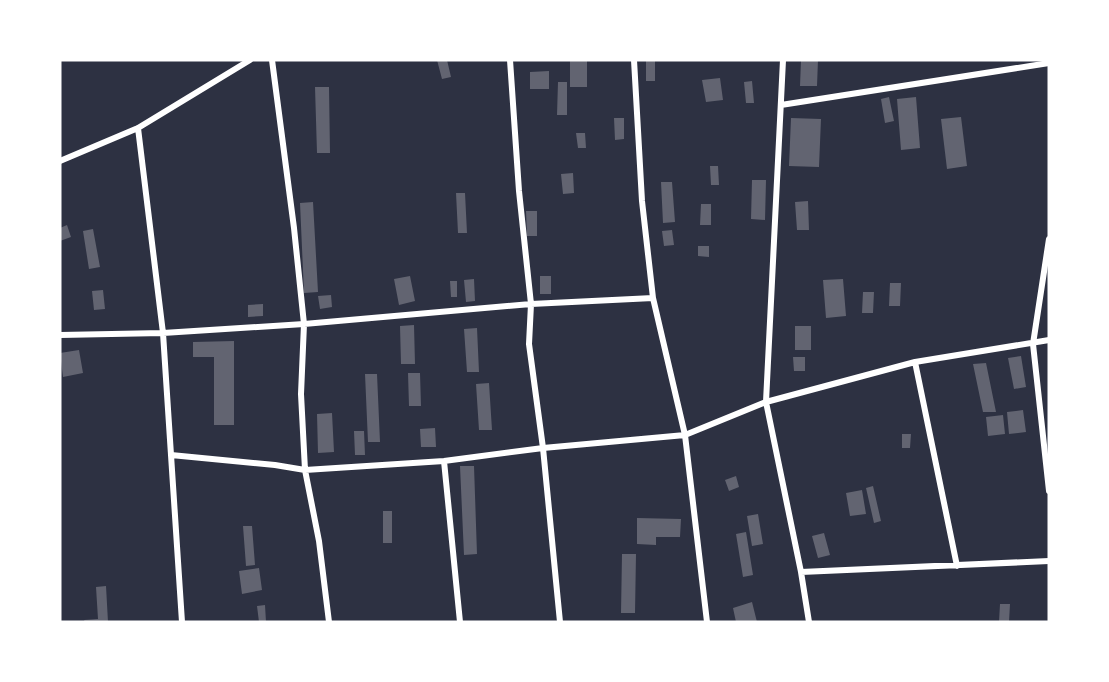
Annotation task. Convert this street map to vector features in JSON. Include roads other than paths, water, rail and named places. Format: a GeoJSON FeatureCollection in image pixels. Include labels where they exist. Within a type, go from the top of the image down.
{"type":"FeatureCollection","features":[{"type":"Feature","properties":{"kind":"street"},"geometry":{"type":"LineString","coordinates":[[60,161],[138,128],[250,60]]}},
{"type":"Feature","properties":{"kind":"street"},"geometry":{"type":"LineString","coordinates":[[272,60],[304,324],[301,394],[305,470],[319,541],[329,622]]}},
{"type":"Feature","properties":{"kind":"street"},"geometry":{"type":"LineString","coordinates":[[510,60],[519,190],[531,304],[529,344],[543,448],[560,622]]}},
{"type":"Feature","properties":{"kind":"street"},"geometry":{"type":"LineString","coordinates":[[634,60],[642,201],[653,298],[686,435],[707,622]]}},
{"type":"Feature","properties":{"kind":"street"},"geometry":{"type":"LineString","coordinates":[[783,60],[766,402],[809,622]]}},
{"type":"Feature","properties":{"kind":"street"},"geometry":{"type":"LineString","coordinates":[[782,105],[1049,63]]}},
{"type":"Feature","properties":{"kind":"street"},"geometry":{"type":"LineString","coordinates":[[138,128],[163,333],[182,622]]}},
{"type":"Feature","properties":{"kind":"street"},"geometry":{"type":"LineString","coordinates":[[1049,239],[1033,344],[1049,491]]}},
{"type":"Feature","properties":{"kind":"street"},"geometry":{"type":"LineString","coordinates":[[60,335],[163,333],[304,324],[531,304],[653,298]]}},
{"type":"Feature","properties":{"kind":"street"},"geometry":{"type":"LineString","coordinates":[[171,455],[305,470],[444,461],[543,448],[686,435],[766,402],[915,362],[1049,340]]}},
{"type":"Feature","properties":{"kind":"street"},"geometry":{"type":"LineString","coordinates":[[915,362],[957,566]]}},
{"type":"Feature","properties":{"kind":"street"},"geometry":{"type":"LineString","coordinates":[[444,461],[460,622]]}},
{"type":"Feature","properties":{"kind":"street"},"geometry":{"type":"LineString","coordinates":[[801,572],[1049,561]]}}]}
